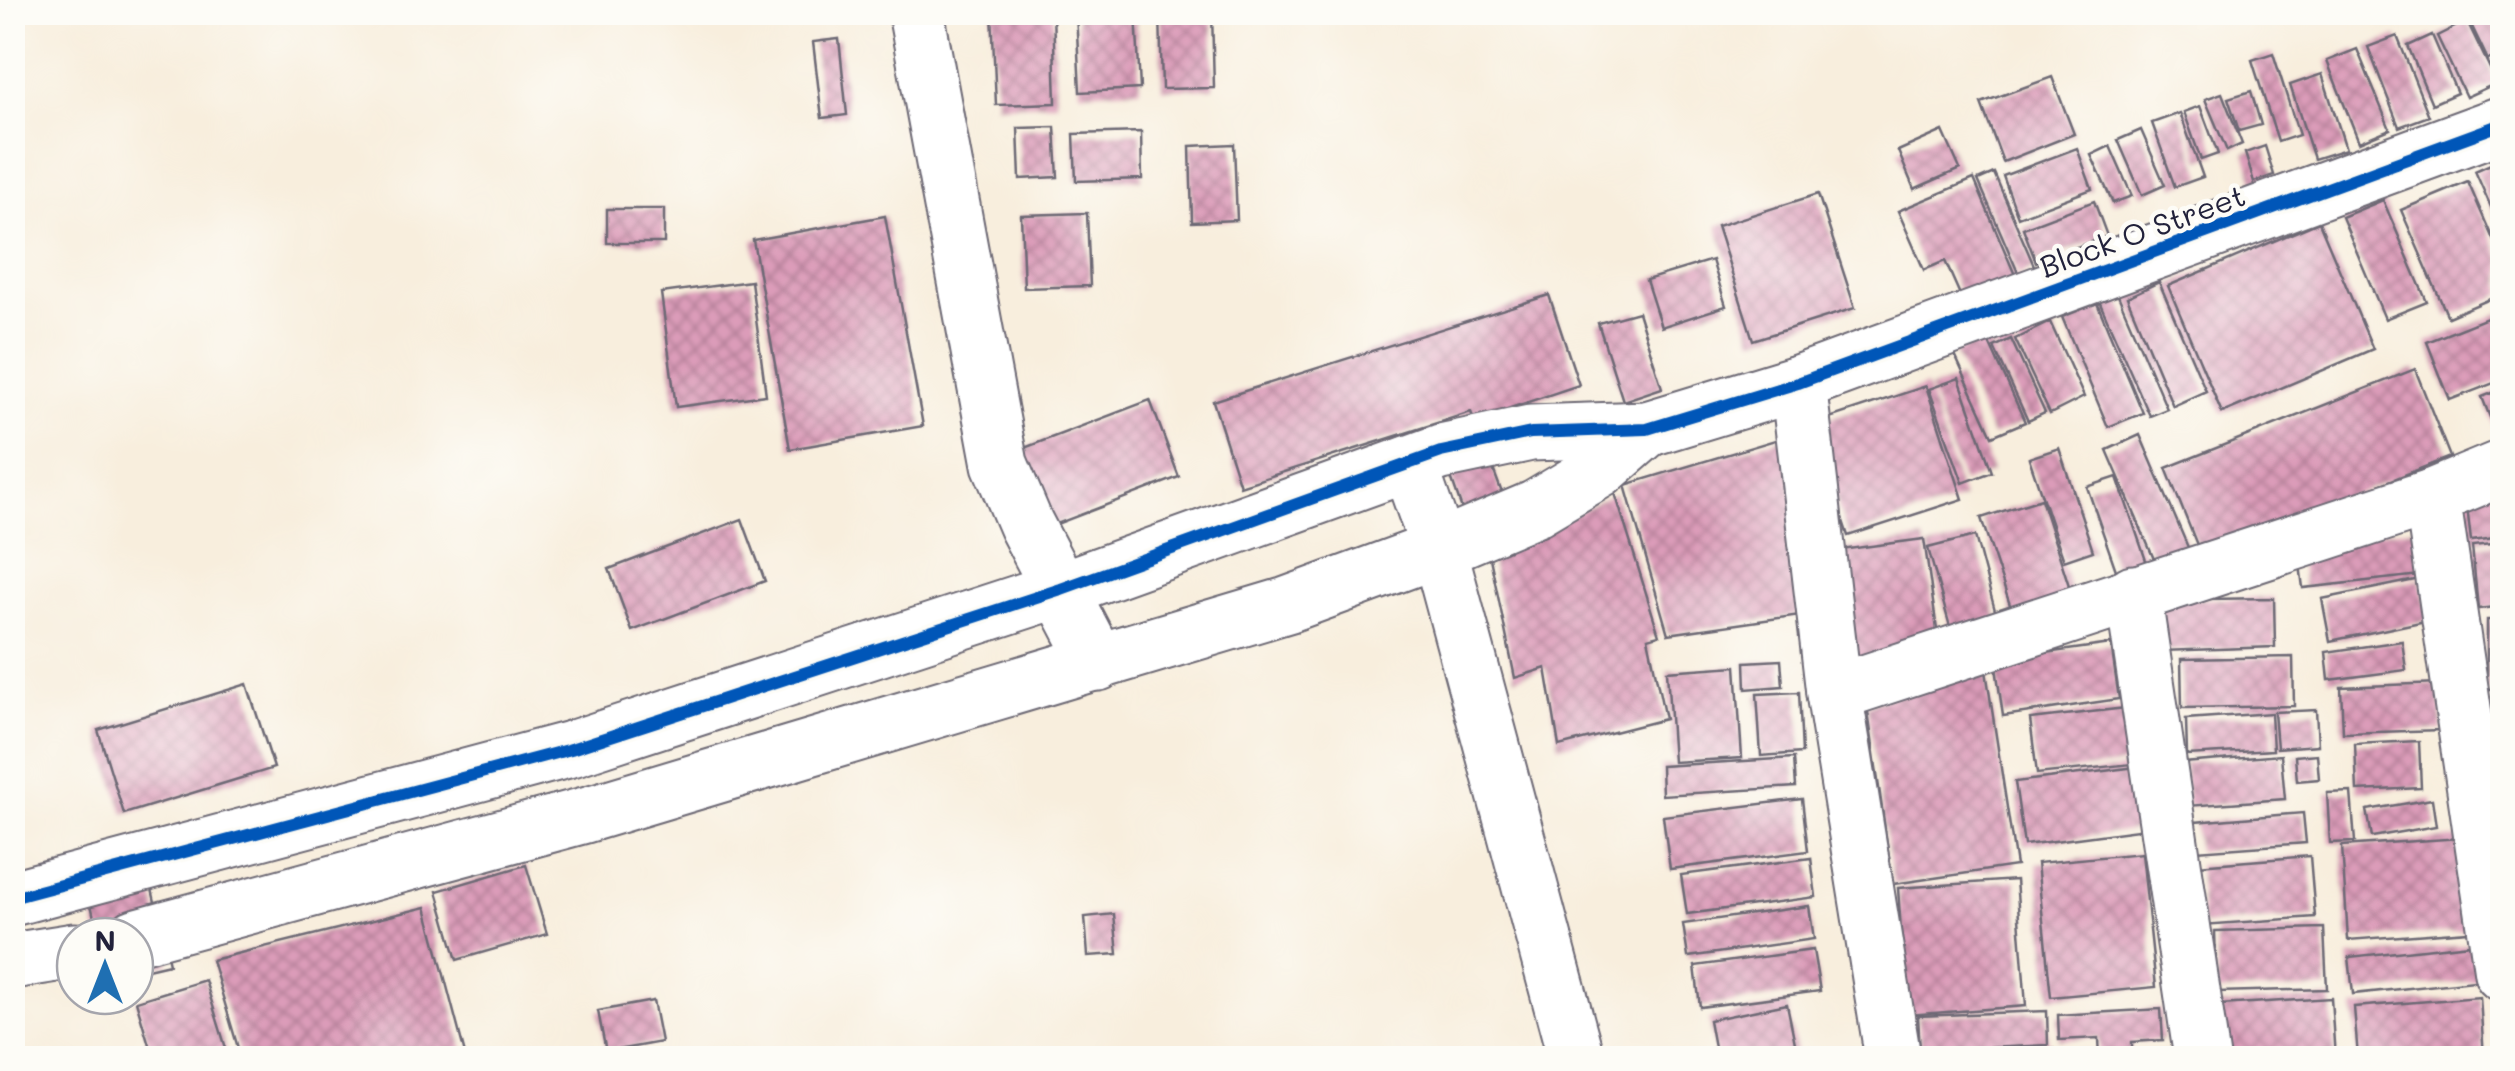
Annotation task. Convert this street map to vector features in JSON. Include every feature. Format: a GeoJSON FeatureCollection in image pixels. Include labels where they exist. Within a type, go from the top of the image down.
{"type":"FeatureCollection","features":[{"type":"Feature","properties":{"kind":"street"},"geometry":{"type":"LineString","coordinates":[[916,12],[994,439],[1018,508],[1098,663]]}},
{"type":"Feature","properties":{"kind":"street","name":"Block O Street"},"geometry":{"type":"LineString","coordinates":[[1647,430],[1798,383],[2502,124]]}},
{"type":"Feature","properties":{"kind":"street"},"geometry":{"type":"LineString","coordinates":[[1798,383],[1834,694],[1893,1058]]}},
{"type":"Feature","properties":{"kind":"street"},"geometry":{"type":"LineString","coordinates":[[12,898],[571,749],[1061,589],[1441,452],[1531,433],[1647,430]]}},
{"type":"Feature","properties":{"kind":"street"},"geometry":{"type":"LineString","coordinates":[[155,931],[585,815],[1287,605],[1536,508],[1600,470],[1647,430]]}},
{"type":"Feature","properties":{"kind":"street"},"geometry":{"type":"LineString","coordinates":[[1409,464],[1439,549],[1576,1058]]}},
{"type":"Feature","properties":{"kind":"street"},"geometry":{"type":"LineString","coordinates":[[1834,694],[2432,497],[2502,468]]}},
{"type":"Feature","properties":{"kind":"street"},"geometry":{"type":"LineString","coordinates":[[2432,497],[2502,973]]}},
{"type":"Feature","properties":{"kind":"street"},"geometry":{"type":"LineString","coordinates":[[2132,593],[2202,1058]]}},
{"type":"Feature","properties":{"kind":"street"},"geometry":{"type":"LineString","coordinates":[[571,749],[585,815]]}},
{"type":"Feature","properties":{"kind":"street"},"geometry":{"type":"LineString","coordinates":[[339,810],[355,878]]}},
{"type":"Feature","properties":{"kind":"street"},"geometry":{"type":"LineString","coordinates":[[12,961],[55,954]]}},
{"type":"Feature","properties":{"kind":"building"},"geometry":{"type":"Polygon","coordinates":[[[992,12],[1053,12],[1056,103],[996,105],[992,12]]]}},
{"type":"Feature","properties":{"kind":"building"},"geometry":{"type":"Polygon","coordinates":[[[1076,12],[1136,12],[1140,89],[1080,92],[1076,12]]]}},
{"type":"Feature","properties":{"kind":"building"},"geometry":{"type":"Polygon","coordinates":[[[1160,12],[1212,12],[1214,88],[1162,89],[1160,12]]]}},
{"type":"Feature","properties":{"kind":"building"},"geometry":{"type":"Polygon","coordinates":[[[2481,12],[2502,12],[2502,53],[2488,60],[2468,18],[2481,12]]]}},
{"type":"Feature","properties":{"kind":"building"},"geometry":{"type":"Polygon","coordinates":[[[2467,21],[2497,83],[2466,97],[2437,36],[2467,21]]]}},
{"type":"Feature","properties":{"kind":"building"},"geometry":{"type":"Polygon","coordinates":[[[2432,35],[2457,93],[2432,104],[2408,46],[2432,35]]]}},
{"type":"Feature","properties":{"kind":"building"},"geometry":{"type":"Polygon","coordinates":[[[2397,36],[2429,116],[2399,127],[2368,47],[2397,36]]]}},
{"type":"Feature","properties":{"kind":"building"},"geometry":{"type":"Polygon","coordinates":[[[839,39],[847,115],[822,118],[813,42],[839,39]]]}},
{"type":"Feature","properties":{"kind":"building"},"geometry":{"type":"Polygon","coordinates":[[[2357,49],[2390,129],[2359,142],[2327,61],[2357,49]]]}},
{"type":"Feature","properties":{"kind":"building"},"geometry":{"type":"Polygon","coordinates":[[[2273,53],[2299,135],[2278,142],[2252,60],[2273,53]]]}},
{"type":"Feature","properties":{"kind":"building"},"geometry":{"type":"Polygon","coordinates":[[[2322,74],[2346,149],[2314,159],[2290,85],[2322,74]]]}},
{"type":"Feature","properties":{"kind":"building"},"geometry":{"type":"Polygon","coordinates":[[[2052,77],[2074,134],[2003,162],[1981,103],[2052,77]]]}},
{"type":"Feature","properties":{"kind":"building"},"geometry":{"type":"Polygon","coordinates":[[[2251,91],[2261,125],[2239,131],[2228,98],[2251,91]]]}},
{"type":"Feature","properties":{"kind":"building"},"geometry":{"type":"Polygon","coordinates":[[[2222,93],[2242,144],[2227,151],[2205,99],[2222,93]]]}},
{"type":"Feature","properties":{"kind":"building"},"geometry":{"type":"Polygon","coordinates":[[[2200,106],[2218,154],[2201,160],[2184,112],[2200,106]]]}},
{"type":"Feature","properties":{"kind":"building"},"geometry":{"type":"Polygon","coordinates":[[[2180,113],[2203,177],[2175,187],[2152,123],[2180,113]]]}},
{"type":"Feature","properties":{"kind":"building"},"geometry":{"type":"Polygon","coordinates":[[[1055,127],[1058,177],[1020,179],[1018,128],[1055,127]]]}},
{"type":"Feature","properties":{"kind":"building"},"geometry":{"type":"Polygon","coordinates":[[[2141,130],[2165,185],[2142,195],[2118,140],[2141,130]]]}},
{"type":"Feature","properties":{"kind":"building"},"geometry":{"type":"Polygon","coordinates":[[[1943,131],[1960,169],[1914,189],[1898,151],[1943,131]]]}},
{"type":"Feature","properties":{"kind":"building"},"geometry":{"type":"Polygon","coordinates":[[[1141,132],[1142,179],[1076,181],[1074,134],[1141,132]]]}},
{"type":"Feature","properties":{"kind":"building"},"geometry":{"type":"Polygon","coordinates":[[[1234,144],[1237,220],[1192,222],[1190,146],[1234,144]]]}},
{"type":"Feature","properties":{"kind":"building"},"geometry":{"type":"Polygon","coordinates":[[[2110,146],[2132,196],[2113,203],[2091,155],[2110,146]]]}},
{"type":"Feature","properties":{"kind":"building"},"geometry":{"type":"Polygon","coordinates":[[[2265,146],[2274,175],[2254,182],[2245,153],[2265,146]]]}},
{"type":"Feature","properties":{"kind":"building"},"geometry":{"type":"Polygon","coordinates":[[[2077,148],[2092,189],[2018,217],[2003,176],[2077,148]]]}},
{"type":"Feature","properties":{"kind":"building"},"geometry":{"type":"Polygon","coordinates":[[[2502,159],[2502,232],[2475,171],[2502,159]]]}},
{"type":"Feature","properties":{"kind":"building"},"geometry":{"type":"Polygon","coordinates":[[[1994,173],[2035,268],[2019,275],[1978,180],[1994,173]]]}},
{"type":"Feature","properties":{"kind":"building"},"geometry":{"type":"Polygon","coordinates":[[[1974,179],[2018,282],[1965,306],[1945,261],[1924,270],[1898,211],[1974,179]]]}},
{"type":"Feature","properties":{"kind":"building"},"geometry":{"type":"Polygon","coordinates":[[[2468,182],[2502,260],[2502,294],[2448,317],[2401,210],[2468,182]]]}},
{"type":"Feature","properties":{"kind":"building"},"geometry":{"type":"Polygon","coordinates":[[[1818,194],[1855,308],[1753,340],[1717,226],[1818,194]]]}},
{"type":"Feature","properties":{"kind":"building"},"geometry":{"type":"Polygon","coordinates":[[[2383,200],[2427,302],[2385,319],[2342,217],[2383,200]]]}},
{"type":"Feature","properties":{"kind":"building"},"geometry":{"type":"Polygon","coordinates":[[[2094,201],[2107,236],[2036,262],[2023,228],[2094,201]]]}},
{"type":"Feature","properties":{"kind":"building"},"geometry":{"type":"Polygon","coordinates":[[[607,209],[664,209],[664,243],[607,243],[607,209]]]}},
{"type":"Feature","properties":{"kind":"building"},"geometry":{"type":"Polygon","coordinates":[[[1087,213],[1090,286],[1024,288],[1021,215],[1087,213]]]}},
{"type":"Feature","properties":{"kind":"building"},"geometry":{"type":"Polygon","coordinates":[[[885,216],[923,426],[790,449],[753,240],[885,216]]]}},
{"type":"Feature","properties":{"kind":"building"},"geometry":{"type":"Polygon","coordinates":[[[2319,222],[2373,349],[2222,413],[2168,286],[2319,222]]]}},
{"type":"Feature","properties":{"kind":"building"},"geometry":{"type":"Polygon","coordinates":[[[1712,260],[1726,306],[1661,327],[1646,280],[1712,260]]]}},
{"type":"Feature","properties":{"kind":"building"},"geometry":{"type":"Polygon","coordinates":[[[751,281],[766,395],[676,407],[661,293],[751,281]]]}},
{"type":"Feature","properties":{"kind":"building"},"geometry":{"type":"Polygon","coordinates":[[[2159,282],[2206,391],[2173,406],[2127,297],[2159,282]]]}},
{"type":"Feature","properties":{"kind":"building"},"geometry":{"type":"Polygon","coordinates":[[[2117,293],[2167,409],[2150,416],[2099,301],[2117,293]]]}},
{"type":"Feature","properties":{"kind":"building"},"geometry":{"type":"Polygon","coordinates":[[[1549,295],[1579,385],[1474,420],[1471,412],[1240,486],[1213,401],[1549,295]]]}},
{"type":"Feature","properties":{"kind":"building"},"geometry":{"type":"Polygon","coordinates":[[[2097,303],[2143,413],[2108,427],[2062,317],[2097,303]]]}},
{"type":"Feature","properties":{"kind":"building"},"geometry":{"type":"Polygon","coordinates":[[[1638,312],[1662,388],[1623,401],[1598,323],[1638,312]]]}},
{"type":"Feature","properties":{"kind":"building"},"geometry":{"type":"Polygon","coordinates":[[[2502,312],[2502,380],[2450,400],[2427,342],[2502,312]]]}},
{"type":"Feature","properties":{"kind":"building"},"geometry":{"type":"Polygon","coordinates":[[[2050,322],[2084,397],[2050,414],[2015,339],[2050,322]]]}},
{"type":"Feature","properties":{"kind":"building"},"geometry":{"type":"Polygon","coordinates":[[[1987,338],[2025,422],[1992,436],[1954,353],[1987,338]]]}},
{"type":"Feature","properties":{"kind":"building"},"geometry":{"type":"Polygon","coordinates":[[[2011,339],[2045,413],[2028,421],[1994,347],[2011,339]]]}},
{"type":"Feature","properties":{"kind":"building"},"geometry":{"type":"Polygon","coordinates":[[[2415,369],[2450,457],[2201,555],[2166,468],[2415,369]]]}},
{"type":"Feature","properties":{"kind":"building"},"geometry":{"type":"Polygon","coordinates":[[[1959,378],[1992,472],[1963,483],[1929,389],[1959,378]]]}},
{"type":"Feature","properties":{"kind":"building"},"geometry":{"type":"Polygon","coordinates":[[[1926,386],[1963,499],[1848,536],[1811,424],[1926,386]]]}},
{"type":"Feature","properties":{"kind":"building"},"geometry":{"type":"Polygon","coordinates":[[[2502,389],[2502,442],[2500,443],[2482,397],[2502,389]]]}},
{"type":"Feature","properties":{"kind":"building"},"geometry":{"type":"Polygon","coordinates":[[[1150,400],[1179,477],[1049,527],[1019,450],[1150,400]]]}},
{"type":"Feature","properties":{"kind":"building"},"geometry":{"type":"Polygon","coordinates":[[[2140,435],[2190,552],[2157,566],[2107,450],[2140,435]]]}},
{"type":"Feature","properties":{"kind":"building"},"geometry":{"type":"Polygon","coordinates":[[[1785,437],[1807,614],[1668,634],[1625,485],[1785,437]]]}},
{"type":"Feature","properties":{"kind":"building"},"geometry":{"type":"Polygon","coordinates":[[[2059,448],[2093,551],[2064,561],[2029,458],[2059,448]]]}},
{"type":"Feature","properties":{"kind":"building"},"geometry":{"type":"Polygon","coordinates":[[[1489,458],[1505,501],[1464,515],[1449,472],[1489,458]]]}},
{"type":"Feature","properties":{"kind":"building"},"geometry":{"type":"Polygon","coordinates":[[[2117,477],[2149,569],[2119,579],[2087,487],[2117,477]]]}},
{"type":"Feature","properties":{"kind":"building"},"geometry":{"type":"Polygon","coordinates":[[[2502,485],[2502,537],[2471,541],[2465,489],[2502,485]]]}},
{"type":"Feature","properties":{"kind":"building"},"geometry":{"type":"Polygon","coordinates":[[[1615,493],[1659,635],[1648,638],[1665,719],[1559,746],[1546,668],[1515,678],[1490,558],[1615,493]]]}},
{"type":"Feature","properties":{"kind":"building"},"geometry":{"type":"Polygon","coordinates":[[[2041,499],[2073,598],[2014,617],[1981,518],[2041,499]]]}},
{"type":"Feature","properties":{"kind":"building"},"geometry":{"type":"Polygon","coordinates":[[[742,519],[765,581],[632,631],[609,569],[742,519]]]}},
{"type":"Feature","properties":{"kind":"building"},"geometry":{"type":"Polygon","coordinates":[[[2424,527],[2430,574],[2303,588],[2297,541],[2424,527]]]}},
{"type":"Feature","properties":{"kind":"building"},"geometry":{"type":"Polygon","coordinates":[[[1975,536],[2000,629],[1954,641],[1928,548],[1975,536]]]}},
{"type":"Feature","properties":{"kind":"building"},"geometry":{"type":"Polygon","coordinates":[[[1924,539],[1940,651],[1849,663],[1833,551],[1924,539]]]}},
{"type":"Feature","properties":{"kind":"building"},"geometry":{"type":"Polygon","coordinates":[[[2502,543],[2502,606],[2478,609],[2472,546],[2502,543]]]}},
{"type":"Feature","properties":{"kind":"building"},"geometry":{"type":"Polygon","coordinates":[[[2420,579],[2430,620],[2330,641],[2322,599],[2420,579]]]}},
{"type":"Feature","properties":{"kind":"building"},"geometry":{"type":"Polygon","coordinates":[[[2156,592],[2205,599],[2274,598],[2275,647],[2161,651],[2156,592]]]}},
{"type":"Feature","properties":{"kind":"building"},"geometry":{"type":"Polygon","coordinates":[[[2487,620],[2502,620],[2502,689],[2487,689],[2487,620]]]}},
{"type":"Feature","properties":{"kind":"building"},"geometry":{"type":"Polygon","coordinates":[[[2402,641],[2406,670],[2329,680],[2326,652],[2402,641]]]}},
{"type":"Feature","properties":{"kind":"building"},"geometry":{"type":"Polygon","coordinates":[[[2111,644],[2119,699],[2003,716],[1995,660],[2111,644]]]}},
{"type":"Feature","properties":{"kind":"building"},"geometry":{"type":"Polygon","coordinates":[[[2293,657],[2294,706],[2182,708],[2181,659],[2293,657]]]}},
{"type":"Feature","properties":{"kind":"building"},"geometry":{"type":"Polygon","coordinates":[[[1781,660],[1783,686],[1746,689],[1745,662],[1781,660]]]}},
{"type":"Feature","properties":{"kind":"building"},"geometry":{"type":"Polygon","coordinates":[[[1985,664],[2016,866],[1893,884],[1867,705],[1985,664]]]}},
{"type":"Feature","properties":{"kind":"building"},"geometry":{"type":"Polygon","coordinates":[[[1736,666],[1742,758],[1673,762],[1667,671],[1736,666]]]}},
{"type":"Feature","properties":{"kind":"building"},"geometry":{"type":"Polygon","coordinates":[[[2439,683],[2442,730],[2343,733],[2341,687],[2439,683]]]}},
{"type":"Feature","properties":{"kind":"building"},"geometry":{"type":"Polygon","coordinates":[[[247,684],[274,768],[124,814],[98,730],[247,684]]]}},
{"type":"Feature","properties":{"kind":"building"},"geometry":{"type":"Polygon","coordinates":[[[1799,692],[1802,753],[1761,756],[1757,694],[1799,692]]]}},
{"type":"Feature","properties":{"kind":"building"},"geometry":{"type":"Polygon","coordinates":[[[2126,708],[2133,764],[2037,774],[2030,719],[2126,708]]]}},
{"type":"Feature","properties":{"kind":"building"},"geometry":{"type":"Polygon","coordinates":[[[2316,710],[2318,745],[2277,748],[2274,712],[2316,710]]]}},
{"type":"Feature","properties":{"kind":"building"},"geometry":{"type":"Polygon","coordinates":[[[2271,713],[2273,750],[2187,755],[2186,719],[2271,713]]]}},
{"type":"Feature","properties":{"kind":"building"},"geometry":{"type":"Polygon","coordinates":[[[2419,741],[2421,788],[2357,791],[2355,744],[2419,741]]]}},
{"type":"Feature","properties":{"kind":"building"},"geometry":{"type":"Polygon","coordinates":[[[2317,754],[2319,779],[2297,781],[2295,756],[2317,754]]]}},
{"type":"Feature","properties":{"kind":"building"},"geometry":{"type":"Polygon","coordinates":[[[2281,755],[2285,799],[2187,806],[2184,763],[2281,755]]]}},
{"type":"Feature","properties":{"kind":"building"},"geometry":{"type":"Polygon","coordinates":[[[1794,758],[1796,787],[1662,795],[1661,766],[1794,758]]]}},
{"type":"Feature","properties":{"kind":"building"},"geometry":{"type":"Polygon","coordinates":[[[2145,766],[2153,828],[2024,845],[2015,782],[2145,766]]]}},
{"type":"Feature","properties":{"kind":"building"},"geometry":{"type":"Polygon","coordinates":[[[2351,792],[2355,842],[2330,843],[2327,793],[2351,792]]]}},
{"type":"Feature","properties":{"kind":"building"},"geometry":{"type":"Polygon","coordinates":[[[1802,799],[1808,851],[1670,869],[1663,816],[1802,799]]]}},
{"type":"Feature","properties":{"kind":"building"},"geometry":{"type":"Polygon","coordinates":[[[2432,799],[2436,826],[2372,837],[2367,810],[2432,799]]]}},
{"type":"Feature","properties":{"kind":"building"},"geometry":{"type":"Polygon","coordinates":[[[2303,813],[2306,843],[2197,851],[2195,822],[2303,813]]]}},
{"type":"Feature","properties":{"kind":"building"},"geometry":{"type":"Polygon","coordinates":[[[2461,838],[2468,931],[2348,940],[2342,846],[2461,838]]]}},
{"type":"Feature","properties":{"kind":"building"},"geometry":{"type":"Polygon","coordinates":[[[143,849],[169,964],[155,967],[155,916],[94,916],[82,863],[143,849]]]}},
{"type":"Feature","properties":{"kind":"building"},"geometry":{"type":"Polygon","coordinates":[[[2142,853],[2156,987],[2051,997],[2037,863],[2142,853]]]}},
{"type":"Feature","properties":{"kind":"building"},"geometry":{"type":"Polygon","coordinates":[[[2310,856],[2315,917],[2202,925],[2198,865],[2310,856]]]}},
{"type":"Feature","properties":{"kind":"building"},"geometry":{"type":"Polygon","coordinates":[[[1811,858],[1816,897],[1687,914],[1681,875],[1811,858]]]}},
{"type":"Feature","properties":{"kind":"building"},"geometry":{"type":"Polygon","coordinates":[[[526,865],[547,934],[457,960],[437,891],[526,865]]]}},
{"type":"Feature","properties":{"kind":"building"},"geometry":{"type":"Polygon","coordinates":[[[2016,880],[2026,1006],[1907,1015],[1898,888],[2016,880]]]}},
{"type":"Feature","properties":{"kind":"building"},"geometry":{"type":"Polygon","coordinates":[[[1809,906],[1814,939],[1688,957],[1683,924],[1809,906]]]}},
{"type":"Feature","properties":{"kind":"building"},"geometry":{"type":"Polygon","coordinates":[[[426,907],[466,1058],[241,1058],[212,960],[426,907]]]}},
{"type":"Feature","properties":{"kind":"building"},"geometry":{"type":"Polygon","coordinates":[[[1114,914],[1118,954],[1088,956],[1085,917],[1114,914]]]}},
{"type":"Feature","properties":{"kind":"building"},"geometry":{"type":"Polygon","coordinates":[[[2324,928],[2327,989],[2217,992],[2215,931],[2324,928]]]}},
{"type":"Feature","properties":{"kind":"building"},"geometry":{"type":"Polygon","coordinates":[[[2480,943],[2484,980],[2353,994],[2349,957],[2480,943]]]}},
{"type":"Feature","properties":{"kind":"building"},"geometry":{"type":"Polygon","coordinates":[[[1813,950],[1820,991],[1700,1007],[1695,966],[1813,950]]]}},
{"type":"Feature","properties":{"kind":"building"},"geometry":{"type":"Polygon","coordinates":[[[205,980],[229,1058],[153,1058],[140,1016],[155,1016],[155,995],[205,980]]]}},
{"type":"Feature","properties":{"kind":"building"},"geometry":{"type":"Polygon","coordinates":[[[2480,997],[2484,1058],[2358,1058],[2354,1007],[2480,997]]]}},
{"type":"Feature","properties":{"kind":"building"},"geometry":{"type":"Polygon","coordinates":[[[2331,998],[2335,1058],[2222,1058],[2220,1005],[2331,998]]]}},
{"type":"Feature","properties":{"kind":"building"},"geometry":{"type":"Polygon","coordinates":[[[653,1001],[661,1042],[606,1052],[598,1011],[653,1001]]]}},
{"type":"Feature","properties":{"kind":"building"},"geometry":{"type":"Polygon","coordinates":[[[1787,1004],[1798,1058],[1716,1058],[1709,1020],[1787,1004]]]}},
{"type":"Feature","properties":{"kind":"building"},"geometry":{"type":"Polygon","coordinates":[[[2161,1009],[2163,1040],[2132,1042],[2132,1058],[2100,1058],[2099,1038],[2059,1040],[2058,1015],[2161,1009]]]}},
{"type":"Feature","properties":{"kind":"building"},"geometry":{"type":"Polygon","coordinates":[[[2047,1011],[2048,1045],[1920,1051],[1918,1016],[2047,1011]]]}},
{"type":"Feature","properties":{"kind":"building"},"geometry":{"type":"Polygon","coordinates":[[[2053,1048],[2054,1058],[1925,1058],[1925,1054],[2053,1048]]]}},
{"type":"Feature","properties":{"kind":"cycle path"},"geometry":{"type":"LineString","coordinates":[[12,898],[571,749],[1061,589],[1441,452],[1531,433],[1647,429],[1798,383],[2502,124]]}}]}
